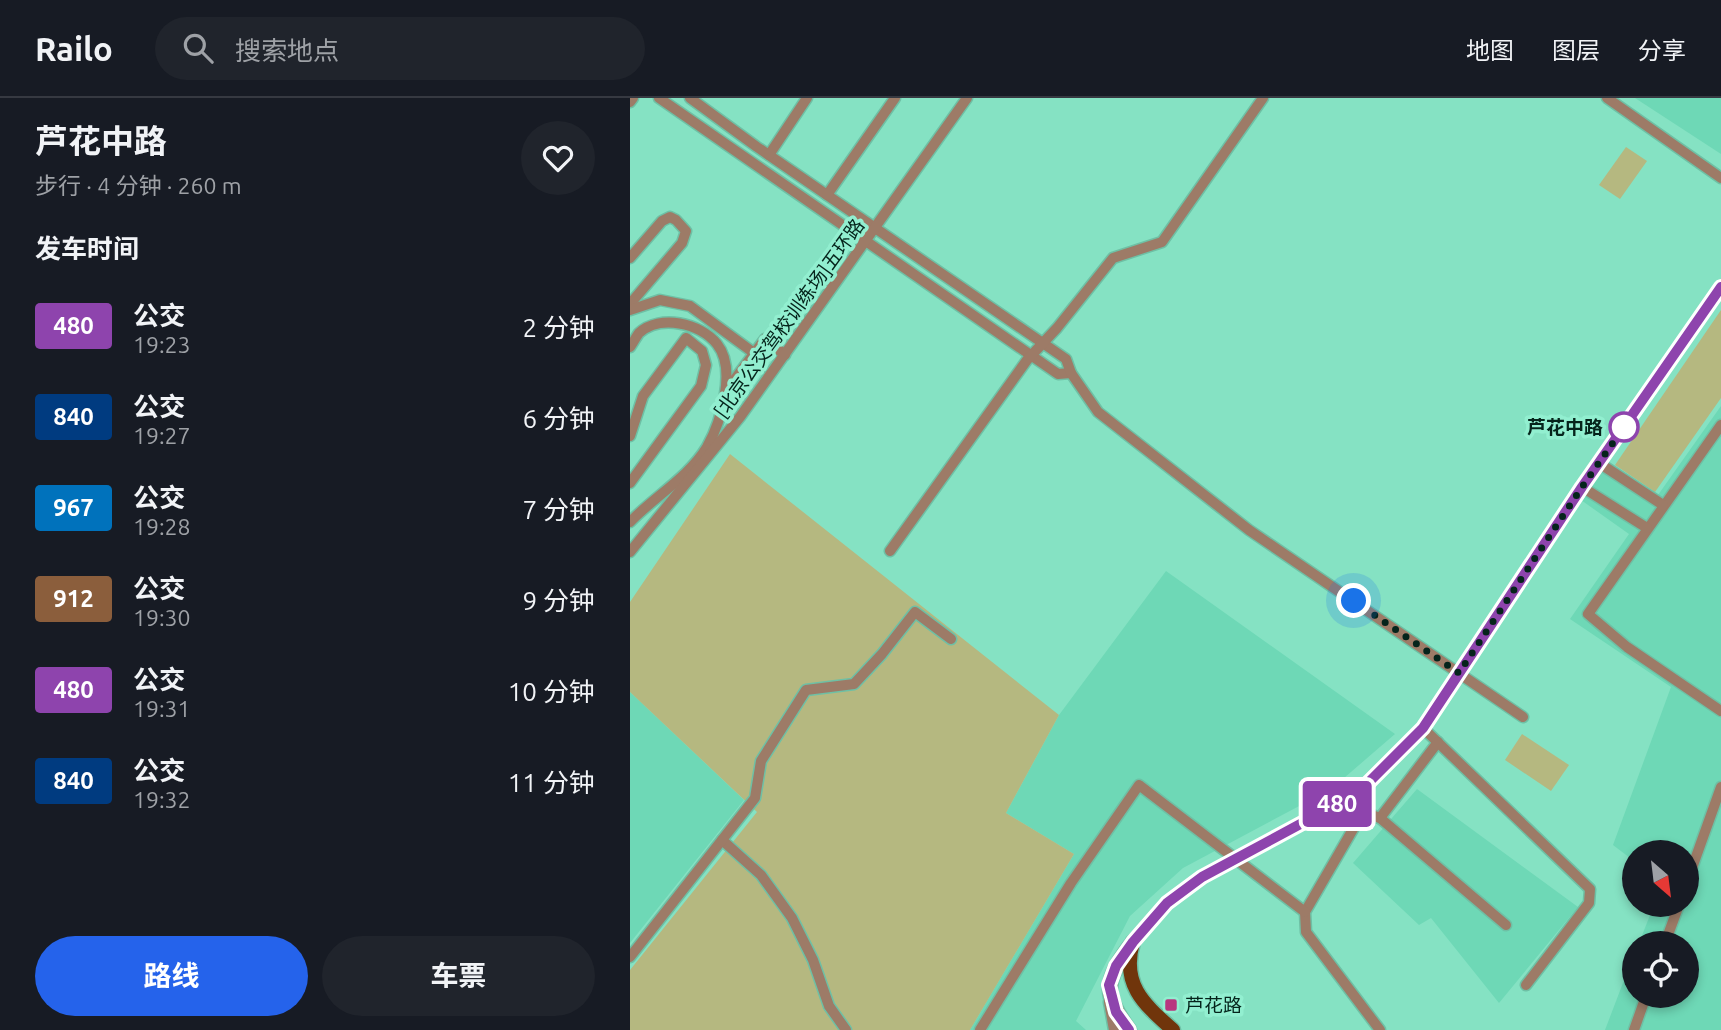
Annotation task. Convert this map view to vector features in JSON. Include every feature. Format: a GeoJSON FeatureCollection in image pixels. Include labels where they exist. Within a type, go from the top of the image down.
{"type":"FeatureCollection","features":[{"type":"Feature","properties":{"kind":"main road"},"geometry":{"type":"LineString","coordinates":[[1129,1030],[1116,1012],[1109,985],[1116,966],[1133,942]]}},
{"type":"Feature","properties":{"kind":"main road"},"geometry":{"type":"LineString","coordinates":[[1133,942],[1129,958],[1130,979],[1142,1001],[1173,1030]]}},
{"type":"Feature","properties":{"kind":"street"},"geometry":{"type":"LineString","coordinates":[[659,98],[1031,356],[1058,374],[1071,373]]}},
{"type":"Feature","properties":{"kind":"street"},"geometry":{"type":"LineString","coordinates":[[690,98],[1066,359],[1071,373],[1098,412],[1220,507],[1523,717]]}},
{"type":"Feature","properties":{"kind":"street"},"geometry":{"type":"LineString","coordinates":[[769,155],[807,98]]}},
{"type":"Feature","properties":{"kind":"street"},"geometry":{"type":"LineString","coordinates":[[827,195],[895,98]]}},
{"type":"Feature","properties":{"kind":"street","name":"[北京公交驾校训练场]五环路"},"geometry":{"type":"LineString","coordinates":[[630,552],[740,417],[967,98]]}},
{"type":"Feature","properties":{"kind":"street"},"geometry":{"type":"LineString","coordinates":[[890,551],[1031,356],[1113,258],[1162,242],[1263,98]]}},
{"type":"Feature","properties":{"kind":"street"},"geometry":{"type":"LineString","coordinates":[[1606,98],[1721,178]]}},
{"type":"Feature","properties":{"kind":"street"},"geometry":{"type":"LineString","coordinates":[[630,258],[662,221],[670,217],[686,231],[682,243],[630,304]]}},
{"type":"Feature","properties":{"kind":"street"},"geometry":{"type":"LineString","coordinates":[[1133,942],[1167,903],[1202,877],[1358,793],[1423,728],[1582,487],[1721,287]]}},
{"type":"Feature","properties":{"kind":"street"},"geometry":{"type":"LineString","coordinates":[[630,310],[660,300],[690,306],[754,353]]}},
{"type":"Feature","properties":{"kind":"street"},"geometry":{"type":"LineString","coordinates":[[630,347],[640,332],[659,324],[680,323],[700,330],[718,344],[724,361],[726,380],[723,405],[706,447],[671,488],[630,522]]}},
{"type":"Feature","properties":{"kind":"street"},"geometry":{"type":"LineString","coordinates":[[630,436],[643,396],[686,338],[702,351],[706,365],[701,386],[630,483]]}},
{"type":"Feature","properties":{"kind":"street"},"geometry":{"type":"LineString","coordinates":[[724,393],[765,338],[785,355]]}},
{"type":"Feature","properties":{"kind":"street"},"geometry":{"type":"LineString","coordinates":[[1719,430],[1663,505],[1588,614],[1627,647],[1721,711]]}},
{"type":"Feature","properties":{"kind":"street"},"geometry":{"type":"LineString","coordinates":[[1599,463],[1663,505]]}},
{"type":"Feature","properties":{"kind":"street"},"geometry":{"type":"LineString","coordinates":[[1582,487],[1647,528]]}},
{"type":"Feature","properties":{"kind":"street"},"geometry":{"type":"LineString","coordinates":[[630,957],[755,798],[761,761],[806,690],[855,684],[883,654],[915,612],[951,639]]}},
{"type":"Feature","properties":{"kind":"street"},"geometry":{"type":"LineString","coordinates":[[1423,728],[1590,890],[1589,903],[1526,985]]}},
{"type":"Feature","properties":{"kind":"street"},"geometry":{"type":"LineString","coordinates":[[1380,818],[1438,742]]}},
{"type":"Feature","properties":{"kind":"street"},"geometry":{"type":"LineString","coordinates":[[980,1030],[1071,883],[1139,785],[1305,912]]}},
{"type":"Feature","properties":{"kind":"street"},"geometry":{"type":"LineString","coordinates":[[1699,848],[1721,787]]}},
{"type":"Feature","properties":{"kind":"street"},"geometry":{"type":"LineString","coordinates":[[1358,793],[1363,811],[1305,912],[1306,932],[1380,1030]]}},
{"type":"Feature","properties":{"kind":"street"},"geometry":{"type":"LineString","coordinates":[[1363,811],[1380,818],[1506,925]]}},
{"type":"Feature","properties":{"kind":"street"},"geometry":{"type":"LineString","coordinates":[[722,840],[761,875],[792,918],[813,960],[829,1006],[846,1030]]}},
{"type":"Feature","properties":{"kind":"street"},"geometry":{"type":"LineString","coordinates":[[1109,985],[1114,1030]]}},
{"type":"Feature","properties":{"kind":"street"},"geometry":{"type":"LineString","coordinates":[[1142,1001],[1183,1030]]}},
{"type":"Feature","properties":{"kind":"street"},"geometry":{"type":"LineString","coordinates":[[1634,1030],[1642,1008]]}},
{"type":"Feature","properties":{"kind":"shaded area"},"geometry":{"type":"Polygon","coordinates":[[[1635,98],[1721,98],[1721,154],[1635,98]]]}},
{"type":"Feature","properties":{"kind":"shaded area"},"geometry":{"type":"Polygon","coordinates":[[[1626,147],[1647,161],[1620,199],[1599,185],[1626,147]]]}},
{"type":"Feature","properties":{"kind":"shaded area"},"geometry":{"type":"Polygon","coordinates":[[[1721,310],[1721,398],[1655,492],[1615,465],[1721,310]]]}},
{"type":"Feature","properties":{"kind":"shaded area"},"geometry":{"type":"Polygon","coordinates":[[[1721,406],[1721,1030],[1605,1030],[1622,985],[1622,1008],[1699,1008],[1699,931],[1644,931],[1649,917],[1699,917],[1699,840],[1622,840],[1622,852],[1613,845],[1671,687],[1570,619],[1629,534],[1581,500],[1607,464],[1658,495],[1721,406]]]}},
{"type":"Feature","properties":{"kind":"shaded area"},"geometry":{"type":"Polygon","coordinates":[[[730,454],[1059,715],[1006,813],[1074,854],[970,1030],[630,1030],[630,970],[757,812],[630,692],[630,602],[730,454]]]}},
{"type":"Feature","properties":{"kind":"shaded area"},"geometry":{"type":"Polygon","coordinates":[[[1166,571],[1395,734],[1344,778],[1318,796],[1183,868],[1130,916],[1076,1021],[1086,1030],[970,1030],[1074,854],[1006,813],[1059,715],[1166,571]]]}},
{"type":"Feature","properties":{"kind":"shaded area"},"geometry":{"type":"Polygon","coordinates":[[[630,692],[744,800],[630,943],[630,692]]]}},
{"type":"Feature","properties":{"kind":"shaded area"},"geometry":{"type":"Polygon","coordinates":[[[1522,734],[1569,765],[1551,791],[1505,760],[1522,734]]]}},
{"type":"Feature","properties":{"kind":"shaded area"},"geometry":{"type":"Polygon","coordinates":[[[1417,789],[1578,907],[1499,1003],[1431,918],[1419,925],[1353,863],[1417,789]]]}},
{"type":"Feature","properties":{"kind":"bus line","name":"480"},"geometry":{"type":"LineString","coordinates":[[1129,1030],[1116,1012],[1109,985],[1116,966],[1133,942],[1167,903],[1202,877],[1358,793],[1423,728],[1582,487],[1721,287]]}},
{"type":"Feature","properties":{"kind":"place","name":"芦花中路"},"geometry":{"type":"Point","coordinates":[1624,427]}},
{"type":"Feature","properties":{"kind":"place","name":"芦花路"},"geometry":{"type":"Point","coordinates":[1171,1005]}},
{"type":"Feature","properties":{"kind":"route"},"geometry":{"type":"LineString","coordinates":[[1354,601],[1459,673],[1624,427]]}}]}
